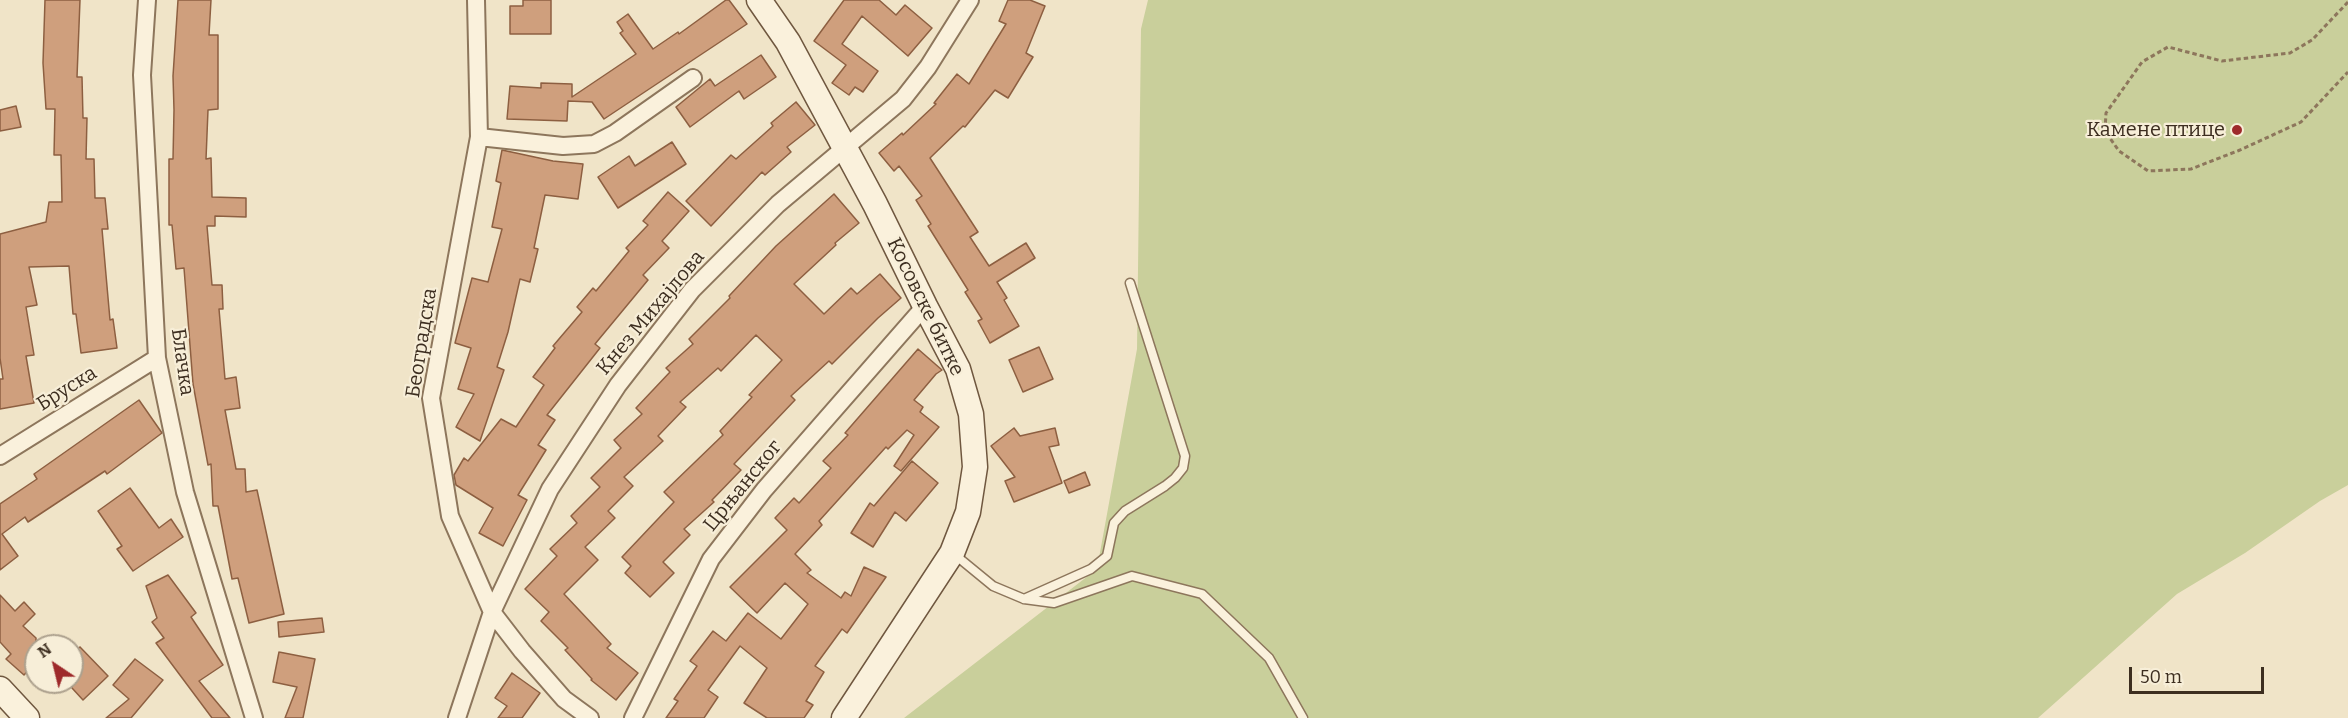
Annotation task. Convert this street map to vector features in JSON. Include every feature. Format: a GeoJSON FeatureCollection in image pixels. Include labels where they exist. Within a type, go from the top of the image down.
{"type":"FeatureCollection","features":[{"type":"Feature","properties":{"kind":"street","name":"Блачка"},"geometry":{"type":"LineString","coordinates":[[147,0],[142,75],[157,358],[185,492],[254,718]]}},
{"type":"Feature","properties":{"kind":"street","name":"Београдска"},"geometry":{"type":"LineString","coordinates":[[476,0],[479,137],[431,398],[450,516],[492,612],[564,699],[590,718]]}},
{"type":"Feature","properties":{"kind":"street","name":"Косовске битке"},"geometry":{"type":"LineString","coordinates":[[759,0],[788,42],[875,204],[958,369],[971,414],[975,467],[968,512],[952,553],[844,718]]}},
{"type":"Feature","properties":{"kind":"street","name":"Кнез Михајлова"},"geometry":{"type":"LineString","coordinates":[[457,718],[492,612],[550,489],[618,385],[692,290],[778,204],[903,99],[928,67],[970,0]]}},
{"type":"Feature","properties":{"kind":"street"},"geometry":{"type":"LineString","coordinates":[[479,137],[563,146],[594,144],[615,133],[693,78]]}},
{"type":"Feature","properties":{"kind":"street","name":"Црњанског"},"geometry":{"type":"LineString","coordinates":[[633,718],[711,559],[764,490],[925,306]]}},
{"type":"Feature","properties":{"kind":"street","name":"Бруска"},"geometry":{"type":"LineString","coordinates":[[0,456],[157,358]]}},
{"type":"Feature","properties":{"kind":"street"},"geometry":{"type":"LineString","coordinates":[[0,689],[27,718]]}},
{"type":"Feature","properties":{"kind":"lane"},"geometry":{"type":"LineString","coordinates":[[1024,599],[1090,569],[1107,556],[1114,523],[1125,511],[1175,478],[1183,468],[1185,456],[1130,283]]}},
{"type":"Feature","properties":{"kind":"lane"},"geometry":{"type":"LineString","coordinates":[[952,553],[993,586],[1024,599],[1054,603],[1132,576],[1202,594],[1269,658],[1304,718]]}},
{"type":"Feature","properties":{"kind":"path"},"geometry":{"type":"LineString","coordinates":[[2348,2],[2312,40],[2290,53],[2222,61],[2168,47],[2142,62],[2106,112],[2105,131],[2119,151],[2148,171],[2191,169],[2301,122],[2348,72]]}},
{"type":"Feature","properties":{"kind":"green space"},"geometry":{"type":"Polygon","coordinates":[[[1148,0],[2348,0],[2348,485],[2320,501],[2245,553],[2177,594],[2038,718],[904,718],[1097,569],[1137,349],[1141,29],[1148,0]]]}},
{"type":"Feature","properties":{"kind":"building"},"geometry":{"type":"Polygon","coordinates":[[[45,0],[80,0],[77,77],[82,77],[83,118],[87,118],[86,159],[94,159],[95,198],[105,198],[108,229],[102,229],[110,320],[113,319],[117,348],[81,353],[76,314],[73,314],[69,266],[29,267],[37,305],[26,307],[34,355],[26,356],[34,403],[0,409],[0,379],[3,379],[0,358],[0,234],[46,222],[49,202],[62,202],[61,155],[54,155],[55,109],[46,109],[43,63],[45,0]]]}},
{"type":"Feature","properties":{"kind":"building"},"geometry":{"type":"Polygon","coordinates":[[[178,0],[211,0],[209,35],[218,35],[218,109],[208,110],[206,159],[211,158],[212,197],[246,198],[246,217],[215,216],[215,226],[207,226],[212,285],[222,285],[223,309],[219,309],[225,379],[236,377],[240,408],[225,410],[236,469],[245,469],[246,492],[257,490],[284,614],[249,623],[238,578],[232,579],[218,506],[213,506],[211,464],[208,465],[193,384],[184,268],[176,269],[172,225],[169,225],[169,159],[173,159],[173,76],[178,0]]]}},
{"type":"Feature","properties":{"kind":"building"},"geometry":{"type":"Polygon","coordinates":[[[523,0],[551,0],[551,34],[510,34],[510,6],[523,6],[523,0]]]}},
{"type":"Feature","properties":{"kind":"building"},"geometry":{"type":"Polygon","coordinates":[[[729,0],[747,24],[604,119],[592,102],[568,101],[567,121],[507,119],[510,86],[541,88],[541,83],[572,84],[572,97],[636,54],[620,33],[623,31],[617,22],[628,14],[653,49],[678,32],[679,34],[729,0]]]}},
{"type":"Feature","properties":{"kind":"building"},"geometry":{"type":"Polygon","coordinates":[[[844,0],[879,0],[896,15],[905,5],[932,28],[908,56],[862,16],[842,44],[878,71],[863,92],[855,87],[849,95],[832,83],[846,65],[814,41],[844,0]]]}},
{"type":"Feature","properties":{"kind":"building"},"geometry":{"type":"Polygon","coordinates":[[[1008,0],[1030,0],[1045,6],[1026,53],[1033,57],[1008,98],[995,90],[965,127],[963,126],[930,158],[978,232],[970,237],[989,266],[1026,243],[1035,258],[997,282],[1019,326],[990,343],[978,321],[982,319],[965,292],[968,290],[928,226],[931,224],[916,200],[922,196],[899,166],[894,171],[879,153],[902,133],[903,135],[936,104],[934,103],[957,74],[969,84],[1006,24],[999,21],[1008,0]]]}},
{"type":"Feature","properties":{"kind":"building"},"geometry":{"type":"Polygon","coordinates":[[[761,55],[776,77],[744,99],[739,91],[690,127],[676,107],[710,79],[715,86],[761,55]]]}},
{"type":"Feature","properties":{"kind":"building"},"geometry":{"type":"Polygon","coordinates":[[[796,102],[815,125],[787,147],[791,152],[765,175],[762,172],[711,226],[686,201],[731,155],[736,159],[773,126],[771,123],[796,102]]]}},
{"type":"Feature","properties":{"kind":"building"},"geometry":{"type":"Polygon","coordinates":[[[16,106],[21,127],[0,131],[0,110],[16,106]]]}},
{"type":"Feature","properties":{"kind":"building"},"geometry":{"type":"Polygon","coordinates":[[[672,142],[686,164],[618,208],[598,177],[629,156],[635,166],[672,142]]]}},
{"type":"Feature","properties":{"kind":"building"},"geometry":{"type":"Polygon","coordinates":[[[502,150],[553,161],[583,164],[578,199],[545,195],[534,248],[538,249],[530,282],[520,279],[497,367],[504,370],[480,441],[456,427],[474,394],[458,389],[471,348],[455,343],[472,278],[488,282],[502,229],[492,227],[501,183],[496,181],[502,150]]]}},
{"type":"Feature","properties":{"kind":"building"},"geometry":{"type":"Polygon","coordinates":[[[668,192],[689,211],[662,241],[669,248],[643,275],[648,280],[595,344],[600,348],[547,415],[555,420],[538,445],[546,450],[518,495],[527,500],[503,546],[479,533],[493,508],[456,485],[454,475],[464,458],[468,461],[501,419],[516,427],[544,385],[533,377],[555,348],[553,346],[582,312],[577,307],[593,288],[596,291],[629,251],[626,248],[648,225],[643,221],[668,192]]]}},
{"type":"Feature","properties":{"kind":"building"},"geometry":{"type":"Polygon","coordinates":[[[834,194],[859,223],[835,243],[836,245],[794,284],[824,314],[851,288],[857,294],[880,274],[901,298],[832,364],[829,361],[791,396],[795,400],[734,464],[741,470],[712,500],[714,502],[684,529],[690,535],[663,562],[674,573],[650,597],[625,573],[631,566],[622,557],[674,502],[664,492],[723,435],[720,431],[752,397],[749,395],[782,360],[756,335],[721,371],[718,368],[680,402],[686,407],[658,436],[663,441],[624,477],[633,486],[608,511],[615,518],[585,547],[598,560],[564,594],[611,644],[607,648],[638,673],[616,700],[591,680],[565,650],[568,648],[541,621],[549,612],[525,589],[557,556],[550,549],[577,523],[571,516],[600,487],[591,478],[621,448],[614,440],[642,414],[636,408],[670,372],[666,368],[693,344],[689,339],[730,298],[729,296],[776,246],[834,194]]]}},
{"type":"Feature","properties":{"kind":"building"},"geometry":{"type":"Polygon","coordinates":[[[1039,347],[1053,379],[1023,392],[1009,360],[1039,347]]]}},
{"type":"Feature","properties":{"kind":"building"},"geometry":{"type":"Polygon","coordinates":[[[918,349],[942,370],[914,400],[923,407],[920,412],[939,427],[901,471],[894,466],[914,435],[907,430],[888,449],[886,447],[819,521],[822,525],[795,554],[811,570],[807,573],[841,598],[845,592],[851,596],[864,567],[886,577],[847,633],[842,629],[815,666],[824,672],[806,701],[813,705],[804,718],[767,718],[744,703],[767,668],[740,646],[708,690],[718,697],[704,718],[666,718],[678,701],[674,699],[697,666],[690,661],[713,631],[726,641],[748,613],[781,639],[808,604],[785,583],[757,613],[730,587],[787,530],[775,518],[794,498],[799,503],[831,468],[823,461],[848,435],[845,433],[918,349]]]}},
{"type":"Feature","properties":{"kind":"building"},"geometry":{"type":"Polygon","coordinates":[[[139,400],[162,433],[107,474],[105,471],[28,522],[25,517],[2,534],[18,556],[0,570],[0,504],[37,479],[34,474],[139,400]]]}},
{"type":"Feature","properties":{"kind":"building"},"geometry":{"type":"Polygon","coordinates":[[[1014,428],[1020,436],[1055,428],[1059,445],[1049,447],[1062,483],[1014,502],[1005,481],[1015,477],[991,446],[1014,428]]]}},
{"type":"Feature","properties":{"kind":"building"},"geometry":{"type":"Polygon","coordinates":[[[912,461],[938,483],[906,521],[895,512],[873,547],[851,533],[870,503],[874,506],[912,461]]]}},
{"type":"Feature","properties":{"kind":"building"},"geometry":{"type":"Polygon","coordinates":[[[1085,472],[1090,485],[1069,493],[1064,481],[1085,472]]]}},
{"type":"Feature","properties":{"kind":"building"},"geometry":{"type":"Polygon","coordinates":[[[130,488],[159,528],[171,519],[183,537],[133,571],[117,549],[122,546],[98,511],[130,488]]]}},
{"type":"Feature","properties":{"kind":"building"},"geometry":{"type":"Polygon","coordinates":[[[168,575],[196,613],[191,617],[223,665],[199,681],[230,718],[212,718],[156,643],[164,638],[152,622],[157,618],[146,586],[168,575]]]}},
{"type":"Feature","properties":{"kind":"building"},"geometry":{"type":"Polygon","coordinates":[[[0,595],[15,611],[24,602],[35,614],[23,626],[32,634],[24,634],[24,675],[6,659],[11,654],[0,642],[0,595]]]}},
{"type":"Feature","properties":{"kind":"building"},"geometry":{"type":"Polygon","coordinates":[[[322,618],[324,632],[279,637],[278,622],[322,618]]]}},
{"type":"Feature","properties":{"kind":"building"},"geometry":{"type":"Polygon","coordinates":[[[84,651],[108,676],[83,700],[78,694],[84,694],[84,651]]]}},
{"type":"Feature","properties":{"kind":"building"},"geometry":{"type":"Polygon","coordinates":[[[279,652],[315,659],[303,718],[285,718],[297,687],[273,682],[279,652]]]}},
{"type":"Feature","properties":{"kind":"building"},"geometry":{"type":"Polygon","coordinates":[[[135,659],[163,680],[131,718],[106,718],[129,699],[113,685],[135,659]]]}},
{"type":"Feature","properties":{"kind":"building"},"geometry":{"type":"Polygon","coordinates":[[[512,673],[540,693],[522,718],[498,718],[507,706],[495,698],[512,673]]]}},
{"type":"Feature","properties":{"kind":"place","name":"Камене птице"},"geometry":{"type":"Point","coordinates":[2237,130]}}]}
